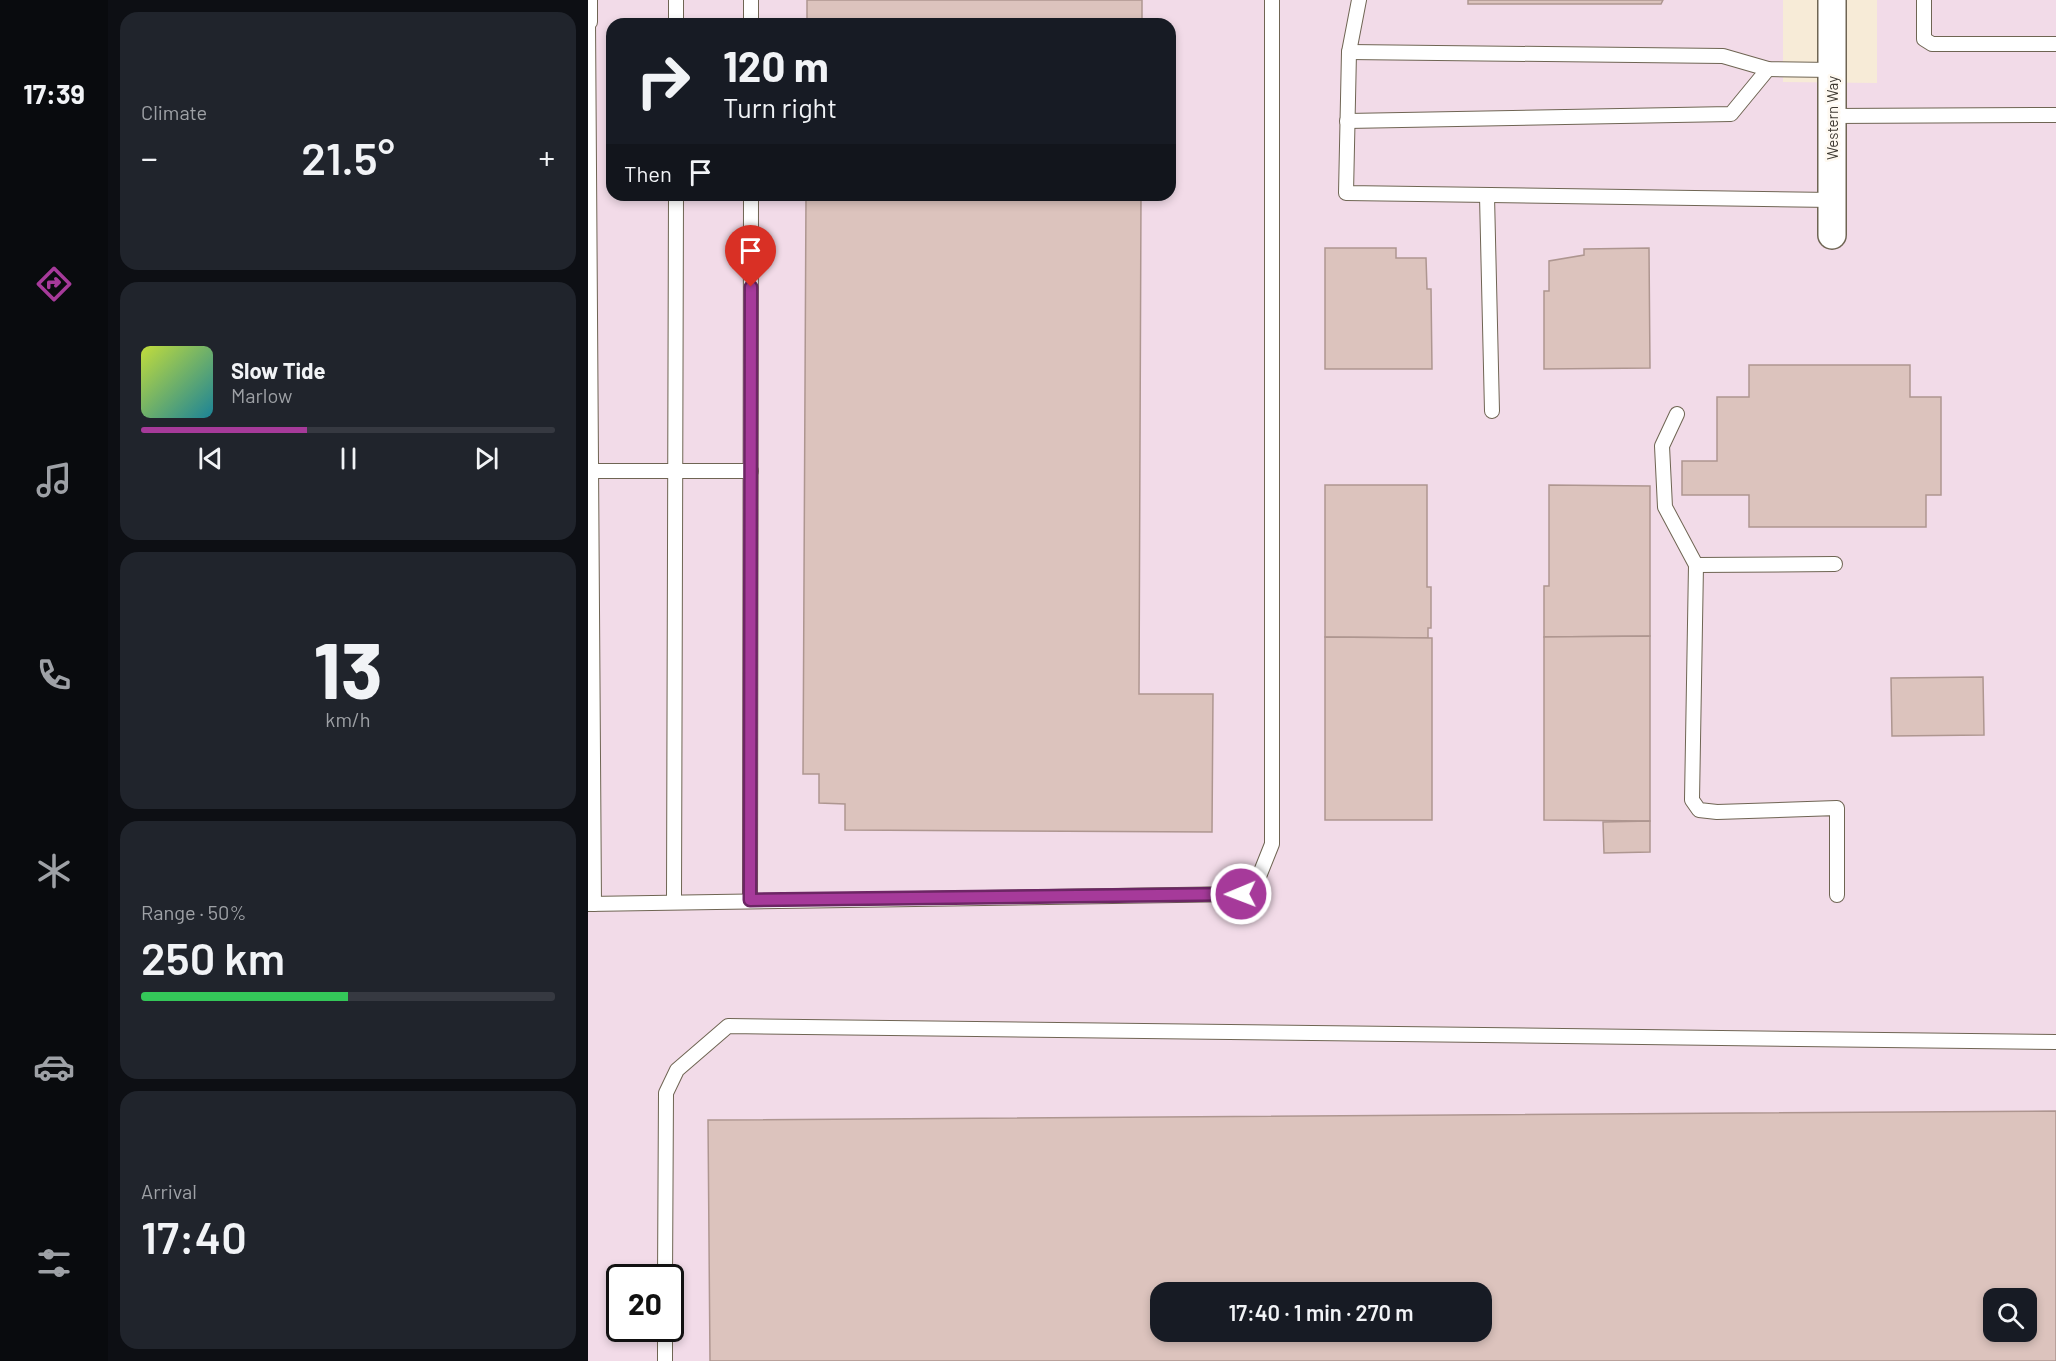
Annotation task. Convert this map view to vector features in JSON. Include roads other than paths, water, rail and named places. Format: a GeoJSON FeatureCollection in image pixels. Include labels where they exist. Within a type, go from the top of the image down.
{"type":"FeatureCollection","features":[{"type":"Feature","properties":{"kind":"street","name":"Western Way"},"geometry":{"type":"LineString","coordinates":[[1832,0],[1832,236]]}},
{"type":"Feature","properties":{"kind":"lane"},"geometry":{"type":"LineString","coordinates":[[590,0],[590,414],[593,471],[591,904],[1241,894],[1260,874],[1272,844],[1272,0]]}},
{"type":"Feature","properties":{"kind":"lane"},"geometry":{"type":"LineString","coordinates":[[676,0],[676,18]]}},
{"type":"Feature","properties":{"kind":"lane"},"geometry":{"type":"LineString","coordinates":[[751,0],[751,18]]}},
{"type":"Feature","properties":{"kind":"lane"},"geometry":{"type":"LineString","coordinates":[[1359,0],[1349,52],[1346,193],[1832,200]]}},
{"type":"Feature","properties":{"kind":"lane"},"geometry":{"type":"LineString","coordinates":[[1924,0],[1924,39],[1932,44],[2056,44]]}},
{"type":"Feature","properties":{"kind":"lane"},"geometry":{"type":"LineString","coordinates":[[1349,52],[1723,56],[1768,69],[1832,70]]}},
{"type":"Feature","properties":{"kind":"lane"},"geometry":{"type":"LineString","coordinates":[[1347,121],[1731,114],[1768,69]]}},
{"type":"Feature","properties":{"kind":"lane"},"geometry":{"type":"LineString","coordinates":[[1832,116],[2056,115]]}},
{"type":"Feature","properties":{"kind":"lane"},"geometry":{"type":"LineString","coordinates":[[1487,195],[1492,411]]}},
{"type":"Feature","properties":{"kind":"lane"},"geometry":{"type":"LineString","coordinates":[[674,902],[676,201]]}},
{"type":"Feature","properties":{"kind":"lane"},"geometry":{"type":"LineString","coordinates":[[750,900],[751,201]]}},
{"type":"Feature","properties":{"kind":"lane"},"geometry":{"type":"LineString","coordinates":[[1677,414],[1662,446],[1665,507],[1696,565],[1692,800],[1699,810],[1717,812],[1837,808],[1837,896]]}},
{"type":"Feature","properties":{"kind":"lane"},"geometry":{"type":"LineString","coordinates":[[593,471],[751,471]]}},
{"type":"Feature","properties":{"kind":"lane"},"geometry":{"type":"LineString","coordinates":[[1696,565],[1835,564]]}},
{"type":"Feature","properties":{"kind":"lane"},"geometry":{"type":"LineString","coordinates":[[665,1264],[666,1093],[677,1070],[728,1026],[2056,1042]]}},
{"type":"Feature","properties":{"kind":"lane"},"geometry":{"type":"LineString","coordinates":[[665,1342],[665,1361]]}}]}
